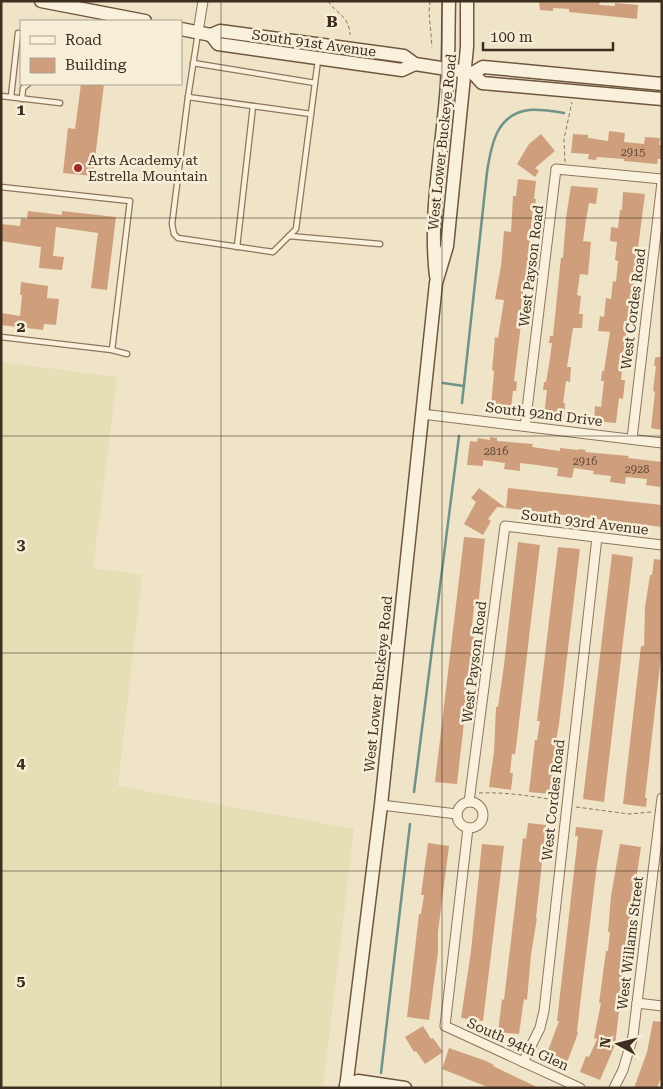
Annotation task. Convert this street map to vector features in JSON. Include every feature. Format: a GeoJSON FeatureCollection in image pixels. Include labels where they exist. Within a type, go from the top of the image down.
{"type":"FeatureCollection","features":[{"type":"Feature","properties":{"kind":"main road"},"geometry":{"type":"LineString","coordinates":[[40,1],[140,20]]}},
{"type":"Feature","properties":{"kind":"main road","name":"West Lower Buckeye Road"},"geometry":{"type":"LineString","coordinates":[[436,283],[432,247],[448,69],[449,1]]}},
{"type":"Feature","properties":{"kind":"main road","name":"West Lower Buckeye Road"},"geometry":{"type":"LineString","coordinates":[[347,1087],[381,805],[436,283],[446,246],[468,73],[467,1]]}},
{"type":"Feature","properties":{"kind":"main road","name":"South 91st Avenue"},"geometry":{"type":"LineString","coordinates":[[182,29],[205,34],[220,31],[404,56],[415,64],[468,73],[482,83],[662,99]]}},
{"type":"Feature","properties":{"kind":"main road","name":"South 91st Avenue"},"geometry":{"type":"LineString","coordinates":[[205,34],[218,44],[318,59],[402,70],[415,64]]}},
{"type":"Feature","properties":{"kind":"main road","name":"South 91st Avenue"},"geometry":{"type":"LineString","coordinates":[[468,73],[483,67],[662,84]]}},
{"type":"Feature","properties":{"kind":"main road"},"geometry":{"type":"LineString","coordinates":[[347,1087],[358,1081],[405,1088]]}},
{"type":"Feature","properties":{"kind":"street"},"geometry":{"type":"LineString","coordinates":[[204,1],[205,34]]}},
{"type":"Feature","properties":{"kind":"street"},"geometry":{"type":"LineString","coordinates":[[560,170],[662,180]]}},
{"type":"Feature","properties":{"kind":"street","name":"West Payson Road"},"geometry":{"type":"LineString","coordinates":[[526,426],[560,170]]}},
{"type":"Feature","properties":{"kind":"street","name":"West Cordes Road"},"geometry":{"type":"LineString","coordinates":[[632,439],[662,180]]}},
{"type":"Feature","properties":{"kind":"street","name":"South 92nd Drive"},"geometry":{"type":"LineString","coordinates":[[422,414],[662,443]]}},
{"type":"Feature","properties":{"kind":"street","name":"West Payson Road"},"geometry":{"type":"LineString","coordinates":[[470,797],[505,526]]}},
{"type":"Feature","properties":{"kind":"street","name":"South 93rd Avenue"},"geometry":{"type":"LineString","coordinates":[[505,526],[662,544]]}},
{"type":"Feature","properties":{"kind":"street","name":"West Cordes Road"},"geometry":{"type":"LineString","coordinates":[[524,1062],[540,1028],[544,1011],[597,536]]}},
{"type":"Feature","properties":{"kind":"street"},"geometry":{"type":"LineString","coordinates":[[470,797],[480,808],[483,816],[476,827],[468,828],[461,825],[456,814],[462,804],[470,797]]}},
{"type":"Feature","properties":{"kind":"street","name":"West Willams Street"},"geometry":{"type":"LineString","coordinates":[[614,1088],[629,1052],[637,1003],[662,798]]}},
{"type":"Feature","properties":{"kind":"street"},"geometry":{"type":"LineString","coordinates":[[381,805],[456,814]]}},
{"type":"Feature","properties":{"kind":"street","name":"South 94th Glen"},"geometry":{"type":"LineString","coordinates":[[468,828],[445,1026],[580,1088]]}},
{"type":"Feature","properties":{"kind":"street"},"geometry":{"type":"LineString","coordinates":[[637,1003],[662,1006]]}},
{"type":"Feature","properties":{"kind":"lane"},"geometry":{"type":"LineString","coordinates":[[10,97],[18,33],[20,33]]}},
{"type":"Feature","properties":{"kind":"lane"},"geometry":{"type":"LineString","coordinates":[[205,34],[193,63],[188,97],[172,224],[174,234],[178,238],[273,252],[296,229],[318,59]]}},
{"type":"Feature","properties":{"kind":"lane"},"geometry":{"type":"LineString","coordinates":[[193,63],[315,83]]}},
{"type":"Feature","properties":{"kind":"lane"},"geometry":{"type":"LineString","coordinates":[[22,99],[23,88],[27,85]]}},
{"type":"Feature","properties":{"kind":"lane"},"geometry":{"type":"LineString","coordinates":[[1,96],[60,103]]}},
{"type":"Feature","properties":{"kind":"lane"},"geometry":{"type":"LineString","coordinates":[[188,97],[311,114]]}},
{"type":"Feature","properties":{"kind":"lane"},"geometry":{"type":"LineString","coordinates":[[236,246],[252,106]]}},
{"type":"Feature","properties":{"kind":"lane"},"geometry":{"type":"LineString","coordinates":[[1,187],[130,201],[112,350]]}},
{"type":"Feature","properties":{"kind":"lane"},"geometry":{"type":"LineString","coordinates":[[289,236],[380,244]]}},
{"type":"Feature","properties":{"kind":"lane"},"geometry":{"type":"LineString","coordinates":[[1,337],[112,350],[127,354]]}},
{"type":"Feature","properties":{"kind":"path"},"geometry":{"type":"LineString","coordinates":[[328,1],[350,25],[350,35]]}},
{"type":"Feature","properties":{"kind":"path"},"geometry":{"type":"LineString","coordinates":[[430,1],[432,47]]}},
{"type":"Feature","properties":{"kind":"path"},"geometry":{"type":"LineString","coordinates":[[560,170],[574,91]]}},
{"type":"Feature","properties":{"kind":"path"},"geometry":{"type":"LineString","coordinates":[[470,797],[499,792],[567,801]]}},
{"type":"Feature","properties":{"kind":"path"},"geometry":{"type":"LineString","coordinates":[[566,813],[571,814],[573,806],[617,814],[660,813]]}},
{"type":"Feature","properties":{"kind":"shaded area"},"geometry":{"type":"Polygon","coordinates":[[[1,362],[117,377],[93,568],[142,575],[118,786],[354,829],[323,1088],[1,1088],[1,362]]]}},
{"type":"Feature","properties":{"kind":"building"},"geometry":{"type":"Polygon","coordinates":[[[539,1],[589,1],[600,2],[599,5],[615,6],[615,3],[638,5],[637,19],[569,12],[569,9],[553,8],[553,11],[540,10],[539,1]]]}},
{"type":"Feature","properties":{"kind":"building"},"geometry":{"type":"Polygon","coordinates":[[[81,85],[104,85],[93,176],[63,173],[68,128],[75,129],[81,85]]]}},
{"type":"Feature","properties":{"kind":"building"},"geometry":{"type":"Polygon","coordinates":[[[609,131],[625,133],[624,142],[644,144],[645,137],[660,138],[659,145],[662,145],[662,159],[658,159],[657,164],[597,157],[596,160],[588,159],[589,154],[571,153],[573,134],[588,135],[588,138],[608,141],[609,131]]]}},
{"type":"Feature","properties":{"kind":"building"},"geometry":{"type":"Polygon","coordinates":[[[541,134],[555,151],[535,168],[539,171],[535,177],[517,164],[529,144],[541,134]]]}},
{"type":"Feature","properties":{"kind":"building"},"geometry":{"type":"Polygon","coordinates":[[[518,179],[536,181],[534,199],[536,199],[535,206],[533,206],[526,284],[524,284],[521,308],[523,308],[514,381],[517,382],[516,391],[513,391],[511,409],[491,407],[494,371],[492,370],[495,337],[498,338],[504,300],[495,299],[501,266],[504,231],[511,232],[513,196],[516,196],[518,179]]]}},
{"type":"Feature","properties":{"kind":"building"},"geometry":{"type":"Polygon","coordinates":[[[571,186],[598,188],[596,204],[589,203],[586,220],[583,241],[591,242],[588,275],[580,274],[577,295],[581,296],[579,314],[583,314],[582,328],[573,328],[567,367],[571,367],[570,382],[566,381],[563,403],[565,403],[564,418],[544,416],[547,390],[543,390],[552,343],[549,343],[550,336],[553,336],[571,186]]]}},
{"type":"Feature","properties":{"kind":"building"},"geometry":{"type":"Polygon","coordinates":[[[623,192],[645,194],[636,266],[639,266],[638,273],[635,273],[630,317],[628,316],[621,380],[625,380],[623,399],[619,398],[616,423],[594,421],[595,406],[601,407],[604,381],[601,381],[602,371],[604,371],[610,332],[598,331],[600,316],[604,317],[606,298],[611,299],[613,281],[616,282],[618,261],[615,260],[617,242],[610,241],[611,227],[618,228],[623,192]]]}},
{"type":"Feature","properties":{"kind":"building"},"geometry":{"type":"Polygon","coordinates":[[[28,211],[62,215],[62,211],[116,217],[107,290],[91,288],[98,233],[56,227],[53,256],[64,257],[62,270],[39,268],[41,247],[1,241],[1,224],[20,226],[21,218],[27,219],[28,211]]]}},
{"type":"Feature","properties":{"kind":"building"},"geometry":{"type":"Polygon","coordinates":[[[21,282],[48,286],[47,298],[59,299],[56,325],[44,324],[43,330],[1,325],[1,313],[20,316],[21,282]]]}},
{"type":"Feature","properties":{"kind":"building"},"geometry":{"type":"Polygon","coordinates":[[[662,357],[662,430],[651,428],[655,392],[653,391],[656,366],[654,366],[655,358],[662,357]]]}},
{"type":"Feature","properties":{"kind":"building"},"geometry":{"type":"Polygon","coordinates":[[[490,437],[497,438],[497,441],[533,444],[532,447],[560,451],[560,448],[579,449],[586,450],[585,452],[629,456],[628,458],[662,462],[660,487],[646,485],[647,479],[626,477],[625,484],[610,482],[611,476],[593,474],[594,471],[574,468],[572,478],[557,476],[558,468],[537,465],[520,463],[520,471],[504,469],[505,463],[483,460],[483,466],[467,465],[470,441],[477,442],[478,438],[490,440],[490,437]]]}},
{"type":"Feature","properties":{"kind":"building"},"geometry":{"type":"Polygon","coordinates":[[[479,488],[506,508],[508,488],[662,505],[662,527],[497,507],[488,519],[491,521],[483,535],[464,524],[476,502],[471,498],[479,488]]]}},
{"type":"Feature","properties":{"kind":"building"},"geometry":{"type":"Polygon","coordinates":[[[464,537],[485,539],[478,607],[474,607],[472,626],[475,626],[457,784],[435,782],[464,537]]]}},
{"type":"Feature","properties":{"kind":"building"},"geometry":{"type":"Polygon","coordinates":[[[518,542],[540,545],[515,754],[512,754],[510,773],[513,773],[511,790],[489,787],[494,752],[496,707],[498,707],[504,665],[518,542]]]}},
{"type":"Feature","properties":{"kind":"building"},"geometry":{"type":"Polygon","coordinates":[[[558,547],[580,549],[551,794],[529,792],[535,740],[537,740],[540,721],[537,721],[558,547]]]}},
{"type":"Feature","properties":{"kind":"building"},"geometry":{"type":"Polygon","coordinates":[[[612,554],[633,557],[604,802],[583,799],[612,554]]]}},
{"type":"Feature","properties":{"kind":"building"},"geometry":{"type":"Polygon","coordinates":[[[654,559],[662,560],[662,648],[645,798],[647,798],[646,807],[623,804],[641,646],[644,646],[645,607],[654,559]]]}},
{"type":"Feature","properties":{"kind":"building"},"geometry":{"type":"Polygon","coordinates":[[[528,823],[546,825],[527,1000],[524,999],[519,1034],[498,1032],[502,999],[504,1000],[523,838],[526,839],[528,823]]]}},
{"type":"Feature","properties":{"kind":"building"},"geometry":{"type":"Polygon","coordinates":[[[576,827],[603,830],[597,865],[578,1033],[567,1063],[546,1056],[559,1021],[557,1021],[578,836],[575,836],[576,827]]]}},
{"type":"Feature","properties":{"kind":"building"},"geometry":{"type":"Polygon","coordinates":[[[428,843],[449,846],[429,1020],[407,1017],[419,914],[421,914],[424,895],[421,895],[428,843]]]}},
{"type":"Feature","properties":{"kind":"building"},"geometry":{"type":"Polygon","coordinates":[[[482,844],[504,846],[483,1021],[461,1018],[471,951],[482,844]]]}},
{"type":"Feature","properties":{"kind":"building"},"geometry":{"type":"Polygon","coordinates":[[[620,844],[641,847],[630,918],[615,1045],[600,1080],[580,1072],[586,1056],[589,1057],[597,1039],[594,1038],[601,1003],[599,1003],[606,951],[608,951],[611,896],[620,844]]]}},
{"type":"Feature","properties":{"kind":"building"},"geometry":{"type":"Polygon","coordinates":[[[653,1021],[662,1022],[662,1075],[657,1088],[634,1088],[647,1052],[653,1021]]]}},
{"type":"Feature","properties":{"kind":"building"},"geometry":{"type":"Polygon","coordinates":[[[423,1026],[431,1039],[433,1038],[443,1052],[425,1064],[416,1051],[414,1052],[405,1037],[423,1026]]]}},
{"type":"Feature","properties":{"kind":"building"},"geometry":{"type":"Polygon","coordinates":[[[449,1048],[486,1061],[539,1088],[490,1088],[442,1069],[449,1048]]]}},
{"type":"Feature","properties":{"kind":"waterway"},"geometry":{"type":"LineString","coordinates":[[462,403],[487,172],[493,142],[502,125],[518,113],[529,110],[564,113]]}},
{"type":"Feature","properties":{"kind":"waterway"},"geometry":{"type":"LineString","coordinates":[[443,383],[464,386]]}},
{"type":"Feature","properties":{"kind":"waterway"},"geometry":{"type":"LineString","coordinates":[[414,792],[459,436]]}},
{"type":"Feature","properties":{"kind":"waterway"},"geometry":{"type":"LineString","coordinates":[[381,1073],[410,824]]}},
{"type":"Feature","properties":{"kind":"place","name":"Arts Academy at Estrella Mountain"},"geometry":{"type":"Point","coordinates":[78,168]}}]}
